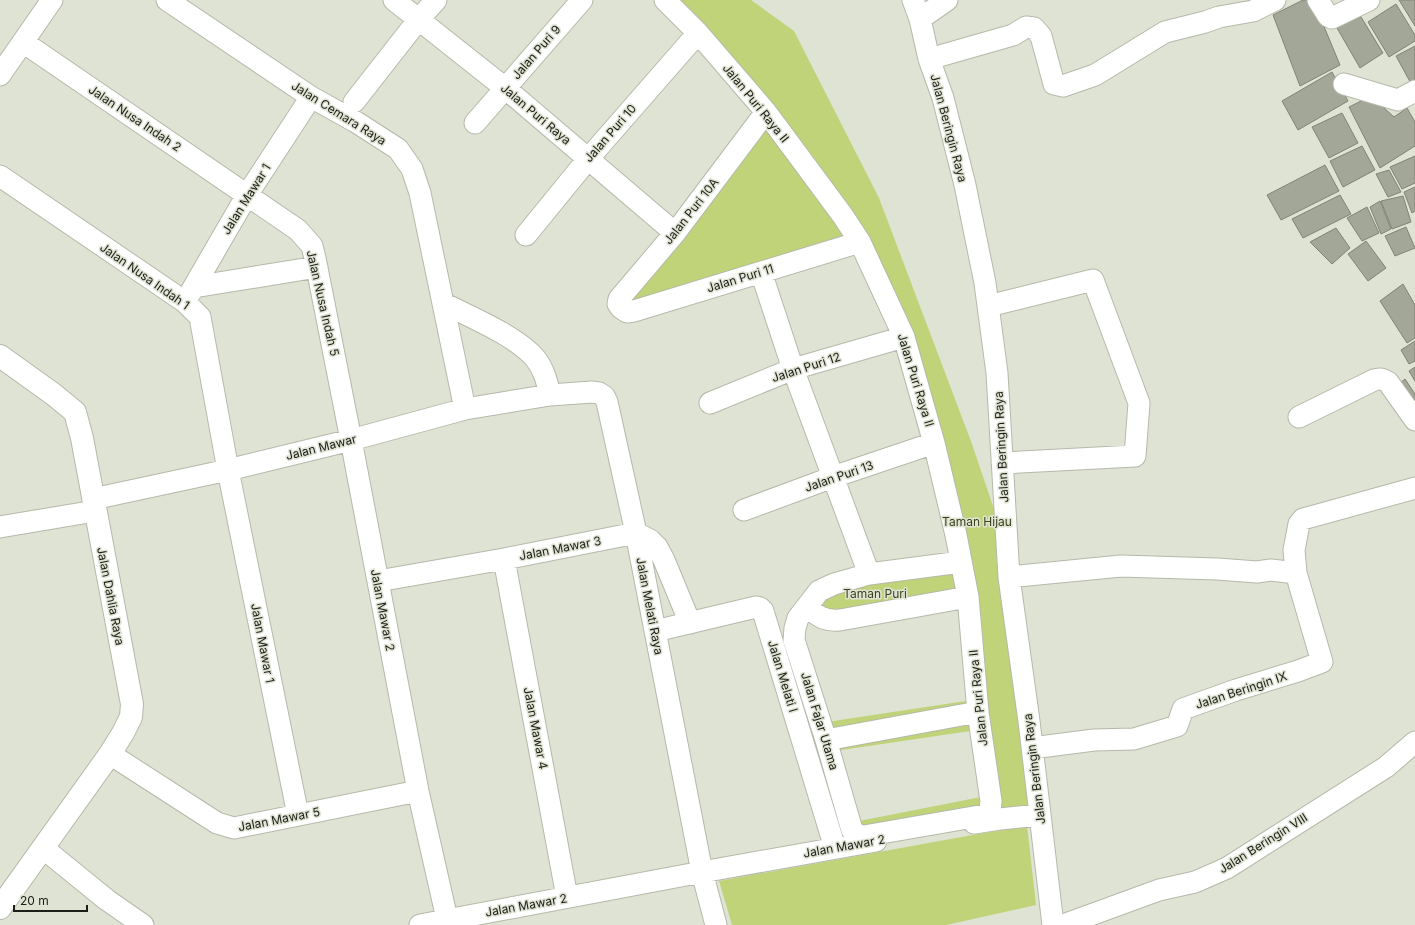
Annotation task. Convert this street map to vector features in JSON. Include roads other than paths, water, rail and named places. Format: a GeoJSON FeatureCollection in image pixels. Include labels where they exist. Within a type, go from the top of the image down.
{"type":"FeatureCollection","features":[{"type":"Feature","properties":{"kind":"street"},"geometry":{"type":"LineString","coordinates":[[0,75],[52,0]]}},
{"type":"Feature","properties":{"kind":"street","name":"Jalan Cemara Raya"},"geometry":{"type":"LineString","coordinates":[[167,0],[311,98],[356,122],[398,149],[412,169],[420,193],[465,409]]}},
{"type":"Feature","properties":{"kind":"street","name":"Jalan Puri Raya"},"geometry":{"type":"LineString","coordinates":[[394,0],[505,88],[675,233]]}},
{"type":"Feature","properties":{"kind":"street"},"geometry":{"type":"LineString","coordinates":[[354,102],[419,19],[436,0]]}},
{"type":"Feature","properties":{"kind":"street","name":"Jalan Puri 9"},"geometry":{"type":"LineString","coordinates":[[475,123],[582,0]]}},
{"type":"Feature","properties":{"kind":"street","name":"Jalan Puri Raya II"},"geometry":{"type":"LineString","coordinates":[[665,0],[698,33],[766,112],[843,216],[860,242],[904,337],[934,443],[956,534],[968,597],[978,712],[992,801],[990,810],[985,814],[864,836],[858,834]]}},
{"type":"Feature","properties":{"kind":"street"},"geometry":{"type":"LineString","coordinates":[[917,9],[947,0]]}},
{"type":"Feature","properties":{"kind":"street"},"geometry":{"type":"LineString","coordinates":[[929,59],[1013,35],[1026,27],[1034,28],[1041,36],[1054,84],[1063,86],[1095,75],[1165,32],[1219,17],[1253,11],[1275,0]]}},
{"type":"Feature","properties":{"kind":"street"},"geometry":{"type":"LineString","coordinates":[[1318,0],[1328,16],[1332,18],[1369,0]]}},
{"type":"Feature","properties":{"kind":"street","name":"Jalan Beringin Raya"},"geometry":{"type":"LineString","coordinates":[[917,9],[929,59],[943,98],[965,185],[985,283],[997,373],[1009,577],[1032,748],[1053,925]]}},
{"type":"Feature","properties":{"kind":"street","name":"Jalan Puri 10"},"geometry":{"type":"LineString","coordinates":[[526,235],[588,158],[698,33]]}},
{"type":"Feature","properties":{"kind":"street","name":"Jalan Nusa Indah 2"},"geometry":{"type":"LineString","coordinates":[[22,42],[247,194]]}},
{"type":"Feature","properties":{"kind":"street"},"geometry":{"type":"LineString","coordinates":[[1344,84],[1398,100],[1415,91]]}},
{"type":"Feature","properties":{"kind":"street","name":"Jalan Mawar 1"},"geometry":{"type":"LineString","coordinates":[[190,294],[247,194],[311,98]]}},
{"type":"Feature","properties":{"kind":"street","name":"Jalan Puri 10A"},"geometry":{"type":"LineString","coordinates":[[621,308],[618,304],[619,299],[675,233],[766,112]]}},
{"type":"Feature","properties":{"kind":"street","name":"Jalan Nusa Indah 1"},"geometry":{"type":"LineString","coordinates":[[0,176],[190,294],[200,317],[228,470]]}},
{"type":"Feature","properties":{"kind":"street","name":"Jalan Nusa Indah 5"},"geometry":{"type":"LineString","coordinates":[[247,194],[298,230],[312,246],[351,440]]}},
{"type":"Feature","properties":{"kind":"street","name":"Jalan Puri 11"},"geometry":{"type":"LineString","coordinates":[[621,308],[627,312],[634,311],[860,242]]}},
{"type":"Feature","properties":{"kind":"street"},"geometry":{"type":"LineString","coordinates":[[190,294],[317,267]]}},
{"type":"Feature","properties":{"kind":"street"},"geometry":{"type":"LineString","coordinates":[[761,272],[793,369],[869,574]]}},
{"type":"Feature","properties":{"kind":"street"},"geometry":{"type":"LineString","coordinates":[[988,306],[1093,280],[1139,403],[1135,456],[1002,463]]}},
{"type":"Feature","properties":{"kind":"street"},"geometry":{"type":"LineString","coordinates":[[443,302],[513,339],[535,358],[546,378],[550,395]]}},
{"type":"Feature","properties":{"kind":"street","name":"Jalan Puri 12"},"geometry":{"type":"LineString","coordinates":[[710,403],[793,369],[904,337]]}},
{"type":"Feature","properties":{"kind":"street","name":"Jalan Dahlia Raya"},"geometry":{"type":"LineString","coordinates":[[0,356],[53,394],[75,412],[82,438],[132,704],[131,717],[110,754],[0,908]]}},
{"type":"Feature","properties":{"kind":"street"},"geometry":{"type":"LineString","coordinates":[[1299,417],[1379,378],[1388,382],[1415,420]]}},
{"type":"Feature","properties":{"kind":"street","name":"Jalan Melati Raya"},"geometry":{"type":"LineString","coordinates":[[550,395],[592,392],[599,393],[604,396],[607,402],[636,533],[702,872],[716,925]]}},
{"type":"Feature","properties":{"kind":"street","name":"Jalan Mawar"},"geometry":{"type":"LineString","coordinates":[[0,527],[94,505],[351,440],[465,409],[550,395]]}},
{"type":"Feature","properties":{"kind":"street","name":"Jalan Mawar 2"},"geometry":{"type":"LineString","coordinates":[[351,440],[418,791],[447,919],[1000,819],[1039,815]]}},
{"type":"Feature","properties":{"kind":"street","name":"Jalan Puri 13"},"geometry":{"type":"LineString","coordinates":[[744,510],[833,477],[934,443]]}},
{"type":"Feature","properties":{"kind":"street","name":"Jalan Mawar 1"},"geometry":{"type":"LineString","coordinates":[[228,470],[298,815]]}},
{"type":"Feature","properties":{"kind":"street"},"geometry":{"type":"LineString","coordinates":[[1009,577],[1121,566],[1217,569],[1256,572],[1271,570],[1296,573],[1294,550],[1299,524],[1303,519],[1415,488]]}},
{"type":"Feature","properties":{"kind":"street"},"geometry":{"type":"LineString","coordinates":[[636,533],[650,540],[657,547],[664,560],[690,623]]}},
{"type":"Feature","properties":{"kind":"street","name":"Jalan Mawar 3"},"geometry":{"type":"LineString","coordinates":[[378,581],[504,559],[636,533]]}},
{"type":"Feature","properties":{"kind":"street","name":"Jalan Mawar 4"},"geometry":{"type":"LineString","coordinates":[[504,559],[567,897]]}},
{"type":"Feature","properties":{"kind":"street","name":"Jalan Fajar Utama"},"geometry":{"type":"LineString","coordinates":[[858,834],[852,830],[826,740],[794,640],[798,618],[819,591],[834,584],[869,574],[962,562]]}},
{"type":"Feature","properties":{"kind":"street","name":"Jalan Beringin IX"},"geometry":{"type":"LineString","coordinates":[[1032,748],[1094,740],[1134,739],[1177,726],[1183,709],[1322,662],[1296,573]]}},
{"type":"Feature","properties":{"kind":"street"},"geometry":{"type":"LineString","coordinates":[[807,607],[818,616],[828,621],[968,597]]}},
{"type":"Feature","properties":{"kind":"street","name":"Jalan Melati I"},"geometry":{"type":"LineString","coordinates":[[655,631],[756,607],[763,611],[835,848]]}},
{"type":"Feature","properties":{"kind":"street"},"geometry":{"type":"LineString","coordinates":[[826,740],[978,712]]}},
{"type":"Feature","properties":{"kind":"street","name":"Jalan Beringin VIII"},"geometry":{"type":"LineString","coordinates":[[1063,925],[1159,890],[1195,882],[1227,868],[1386,767],[1415,742]]}},
{"type":"Feature","properties":{"kind":"street","name":"Jalan Mawar 5"},"geometry":{"type":"LineString","coordinates":[[110,754],[217,823],[234,828],[418,791]]}},
{"type":"Feature","properties":{"kind":"street"},"geometry":{"type":"LineString","coordinates":[[39,853],[143,925]]}},
{"type":"Feature","properties":{"kind":"street"},"geometry":{"type":"LineString","coordinates":[[420,925],[447,919]]}},
{"type":"Feature","properties":{"kind":"park label","name":"Taman Hijau"},"geometry":{"type":"Point","coordinates":[977,521]}},
{"type":"Feature","properties":{"kind":"park label","name":"Taman Puri"},"geometry":{"type":"Point","coordinates":[875,593]}}]}
